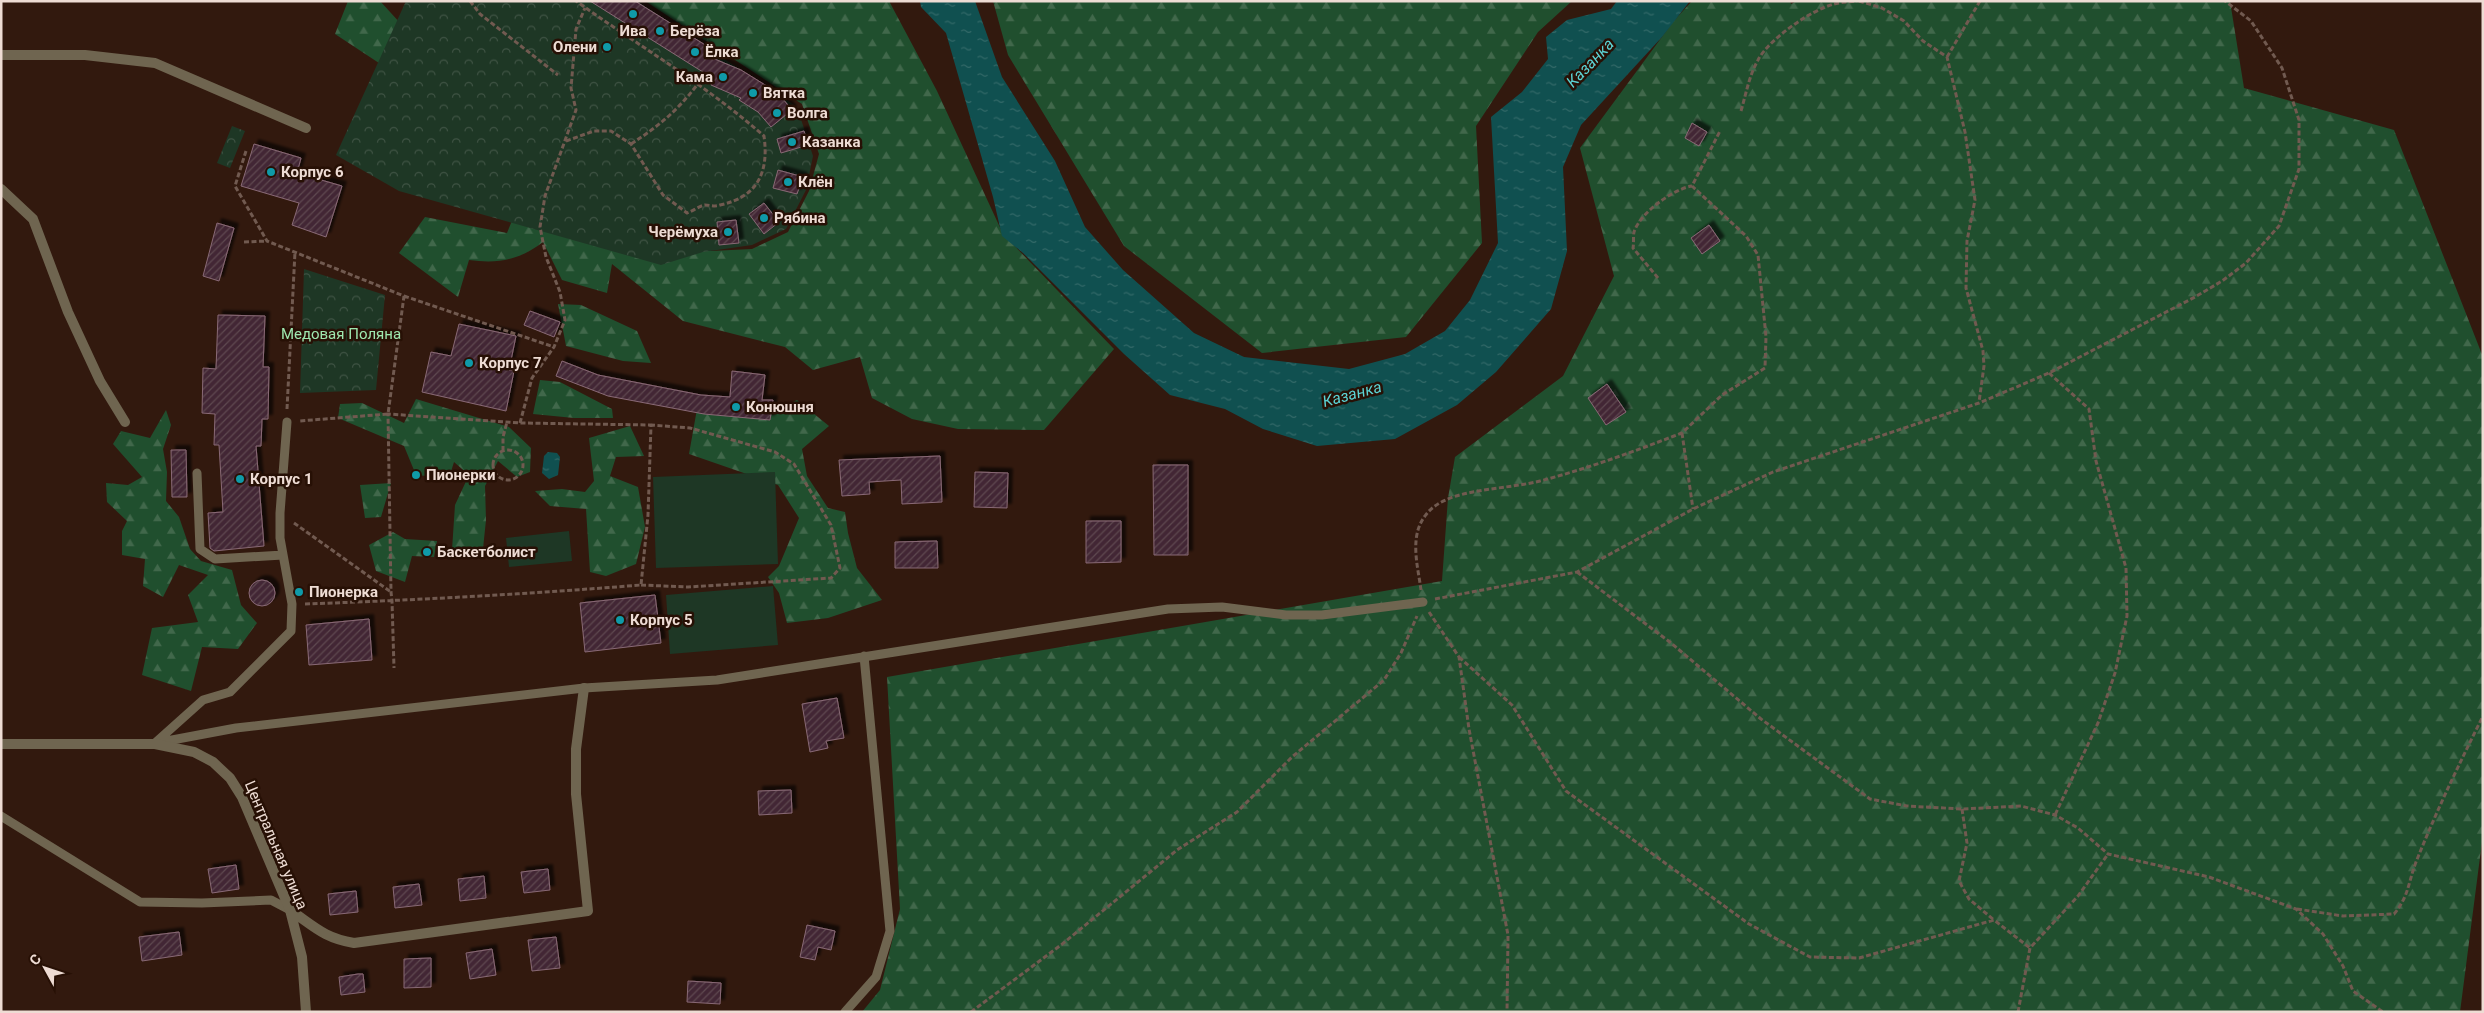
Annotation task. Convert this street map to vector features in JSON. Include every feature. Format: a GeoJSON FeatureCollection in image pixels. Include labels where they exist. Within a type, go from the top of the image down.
{"type":"FeatureCollection","features":[{"type":"Feature","properties":{"kind":"street"},"geometry":{"type":"LineString","coordinates":[[1,55],[84,55],[154,63],[306,128]]}},
{"type":"Feature","properties":{"kind":"street"},"geometry":{"type":"LineString","coordinates":[[1,189],[33,219],[68,312],[100,380],[125,422]]}},
{"type":"Feature","properties":{"kind":"street"},"geometry":{"type":"LineString","coordinates":[[290,910],[319,932],[334,940],[354,943],[588,911],[576,767],[576,749],[584,688]]}},
{"type":"Feature","properties":{"kind":"street","name":"Центральная улица"},"geometry":{"type":"LineString","coordinates":[[1,744],[155,744],[194,752],[213,762],[230,778],[242,797],[290,910],[302,957],[306,1012]]}},
{"type":"Feature","properties":{"kind":"lane"},"geometry":{"type":"LineString","coordinates":[[155,744],[203,700],[230,692],[291,630],[292,604],[283,555],[280,513],[287,422]]}},
{"type":"Feature","properties":{"kind":"lane"},"geometry":{"type":"LineString","coordinates":[[197,474],[200,548],[215,559],[283,555]]}},
{"type":"Feature","properties":{"kind":"lane"},"geometry":{"type":"LineString","coordinates":[[155,744],[236,728],[584,688],[717,680],[1168,609],[1222,607],[1286,615],[1322,615],[1423,602]]}},
{"type":"Feature","properties":{"kind":"lane"},"geometry":{"type":"LineString","coordinates":[[845,1012],[876,977],[890,931],[864,656]]}},
{"type":"Feature","properties":{"kind":"lane"},"geometry":{"type":"LineString","coordinates":[[1,816],[140,902],[271,900],[290,910]]}},
{"type":"Feature","properties":{"kind":"path"},"geometry":{"type":"LineString","coordinates":[[470,1],[480,14],[558,75]]}},
{"type":"Feature","properties":{"kind":"path"},"geometry":{"type":"LineString","coordinates":[[566,141],[594,131],[611,131],[631,144],[663,194],[687,213],[703,205],[718,206],[729,203],[755,187],[764,171],[767,155],[764,136],[741,116],[687,75],[643,49],[618,28],[576,1]]}},
{"type":"Feature","properties":{"kind":"path"},"geometry":{"type":"LineString","coordinates":[[1741,111],[1750,77],[1759,58],[1781,35],[1811,13],[1834,4],[1858,1],[1882,8],[1904,21],[1923,41],[1946,57],[1965,132],[1975,200],[1966,241],[1966,288],[1984,351],[1979,402]]}},
{"type":"Feature","properties":{"kind":"path"},"geometry":{"type":"LineString","coordinates":[[1946,57],[1980,1]]}},
{"type":"Feature","properties":{"kind":"path"},"geometry":{"type":"LineString","coordinates":[[1423,602],[1577,572],[1694,509],[1773,472],[1979,402],[2049,373],[2222,281],[2246,263],[2279,226],[2299,169],[2299,120],[2282,68],[2251,21],[2225,1]]}},
{"type":"Feature","properties":{"kind":"path"},"geometry":{"type":"LineString","coordinates":[[520,423],[532,378],[554,347],[565,320],[560,292],[546,257],[540,227],[545,196],[576,110],[571,88],[576,29],[585,8]]}},
{"type":"Feature","properties":{"kind":"path"},"geometry":{"type":"LineString","coordinates":[[631,144],[658,127],[680,107],[697,84]]}},
{"type":"Feature","properties":{"kind":"path"},"geometry":{"type":"LineString","coordinates":[[1658,278],[1633,248],[1634,231],[1654,206],[1670,194],[1692,186],[1720,131]]}},
{"type":"Feature","properties":{"kind":"path"},"geometry":{"type":"LineString","coordinates":[[246,151],[235,186],[267,240]]}},
{"type":"Feature","properties":{"kind":"path"},"geometry":{"type":"LineString","coordinates":[[1692,186],[1746,236],[1758,255],[1766,337],[1765,368],[1722,395],[1682,433],[1590,466],[1539,481],[1473,492],[1435,505],[1424,517],[1416,540],[1423,602],[1459,657],[1512,705],[1566,791],[1749,924],[1810,958],[1859,958],[1994,920]]}},
{"type":"Feature","properties":{"kind":"path"},"geometry":{"type":"LineString","coordinates":[[244,242],[267,240],[404,296],[554,347]]}},
{"type":"Feature","properties":{"kind":"path"},"geometry":{"type":"LineString","coordinates":[[292,604],[491,597],[641,585],[688,587],[831,578],[840,568],[831,524],[794,464],[775,452],[690,428],[651,424],[520,423],[388,414],[287,422],[295,252]]}},
{"type":"Feature","properties":{"kind":"path"},"geometry":{"type":"LineString","coordinates":[[394,668],[388,414],[404,296]]}},
{"type":"Feature","properties":{"kind":"path"},"geometry":{"type":"LineString","coordinates":[[2049,373],[2089,409],[2096,461],[2126,568],[2127,616],[2115,673],[2098,723],[2055,815]]}},
{"type":"Feature","properties":{"kind":"path"},"geometry":{"type":"LineString","coordinates":[[503,451],[517,452],[522,460],[522,470],[515,478],[505,479],[494,470],[494,461],[503,451],[503,437],[507,422]]}},
{"type":"Feature","properties":{"kind":"path"},"geometry":{"type":"LineString","coordinates":[[641,585],[648,515],[651,424]]}},
{"type":"Feature","properties":{"kind":"path"},"geometry":{"type":"LineString","coordinates":[[1682,433],[1694,509]]}},
{"type":"Feature","properties":{"kind":"path"},"geometry":{"type":"LineString","coordinates":[[280,513],[391,592]]}},
{"type":"Feature","properties":{"kind":"path"},"geometry":{"type":"LineString","coordinates":[[1577,572],[1671,643],[1761,719],[1870,799],[1907,806],[1962,809],[2021,806],[2055,815],[2078,828],[2108,854],[2209,877],[2296,909],[2342,916],[2394,914],[2404,902],[2415,864],[2456,769],[2483,716]]}},
{"type":"Feature","properties":{"kind":"path"},"geometry":{"type":"LineString","coordinates":[[971,1012],[1061,945],[1177,850],[1237,812],[1292,758],[1384,680],[1401,653],[1423,602]]}},
{"type":"Feature","properties":{"kind":"path"},"geometry":{"type":"LineString","coordinates":[[1459,657],[1470,729],[1508,935],[1507,1012]]}},
{"type":"Feature","properties":{"kind":"path"},"geometry":{"type":"LineString","coordinates":[[1962,809],[1967,843],[1959,881],[1969,899],[2030,948]]}},
{"type":"Feature","properties":{"kind":"path"},"geometry":{"type":"LineString","coordinates":[[2018,1012],[2030,948],[2078,896],[2108,854]]}},
{"type":"Feature","properties":{"kind":"path"},"geometry":{"type":"LineString","coordinates":[[2296,909],[2324,934],[2343,966],[2353,990],[2383,1012]]}},
{"type":"Feature","properties":{"kind":"green space"},"geometry":{"type":"Polygon","coordinates":[[[348,1],[380,1],[453,81],[711,251],[752,249],[788,232],[809,191],[819,154],[802,104],[645,1],[889,1],[937,91],[1003,234],[1114,349],[1044,430],[958,429],[912,419],[872,398],[860,357],[813,370],[785,347],[683,321],[612,264],[607,293],[562,280],[543,242],[517,257],[499,261],[469,260],[458,297],[399,253],[425,217],[507,233],[526,186],[385,67],[335,34],[348,1]]]}},
{"type":"Feature","properties":{"kind":"green space"},"geometry":{"type":"Polygon","coordinates":[[[406,1],[637,1],[797,107],[813,156],[806,190],[786,229],[752,245],[703,252],[661,265],[399,191],[336,155],[406,1]]]}},
{"type":"Feature","properties":{"kind":"green space"},"geometry":{"type":"Polygon","coordinates":[[[993,1],[1572,1],[1538,32],[1476,126],[1482,243],[1406,337],[1262,353],[1124,246],[1008,55],[993,1]]]}},
{"type":"Feature","properties":{"kind":"green space"},"geometry":{"type":"Polygon","coordinates":[[[1692,1],[1790,1],[1791,4],[1797,1],[2230,1],[2244,88],[2394,130],[2483,357],[2483,834],[2460,1012],[862,1012],[880,990],[900,909],[887,677],[1442,581],[1448,498],[1455,457],[1563,376],[1614,276],[1580,148],[1673,22],[1692,1]]]}},
{"type":"Feature","properties":{"kind":"green space"},"geometry":{"type":"Polygon","coordinates":[[[232,126],[245,131],[230,168],[217,163],[232,126]]]}},
{"type":"Feature","properties":{"kind":"green space","name":"Медовая Поляна"},"geometry":{"type":"Polygon","coordinates":[[[304,269],[385,295],[376,390],[300,393],[304,269]]]}},
{"type":"Feature","properties":{"kind":"green space"},"geometry":{"type":"Polygon","coordinates":[[[558,304],[581,305],[637,331],[651,363],[623,361],[566,346],[558,304]]]}},
{"type":"Feature","properties":{"kind":"green space"},"geometry":{"type":"Polygon","coordinates":[[[540,380],[560,382],[612,409],[613,418],[574,418],[533,414],[540,380]]]}},
{"type":"Feature","properties":{"kind":"green space"},"geometry":{"type":"Polygon","coordinates":[[[416,399],[509,427],[531,448],[530,472],[517,477],[498,461],[485,486],[486,520],[482,558],[452,550],[455,505],[469,475],[454,462],[449,478],[416,475],[404,446],[338,418],[340,404],[362,403],[404,423],[416,399]]]}},
{"type":"Feature","properties":{"kind":"green space"},"geometry":{"type":"Polygon","coordinates":[[[797,400],[829,426],[802,449],[807,476],[828,508],[845,512],[857,568],[882,600],[828,618],[787,623],[779,593],[768,577],[779,566],[799,518],[778,485],[689,454],[697,409],[766,415],[797,400]]]}},
{"type":"Feature","properties":{"kind":"green space"},"geometry":{"type":"Polygon","coordinates":[[[166,410],[171,425],[163,449],[167,472],[166,501],[179,517],[190,549],[201,561],[232,570],[241,605],[257,623],[238,649],[202,647],[191,691],[142,675],[152,628],[198,622],[188,595],[208,575],[179,565],[163,597],[143,586],[145,559],[122,555],[122,531],[127,521],[107,502],[106,483],[128,485],[142,477],[113,444],[121,431],[150,438],[166,410]]]}},
{"type":"Feature","properties":{"kind":"green space"},"geometry":{"type":"Polygon","coordinates":[[[630,426],[644,456],[616,457],[610,476],[638,487],[645,527],[636,564],[606,576],[590,572],[586,509],[550,506],[535,491],[562,489],[585,492],[594,481],[589,438],[630,426]]]}},
{"type":"Feature","properties":{"kind":"green space"},"geometry":{"type":"Polygon","coordinates":[[[775,472],[778,564],[656,568],[653,477],[775,472]]]}},
{"type":"Feature","properties":{"kind":"green space"},"geometry":{"type":"Polygon","coordinates":[[[391,483],[381,517],[365,518],[360,485],[391,483]]]}},
{"type":"Feature","properties":{"kind":"green space"},"geometry":{"type":"Polygon","coordinates":[[[569,531],[572,561],[509,567],[506,538],[569,531]]]}},
{"type":"Feature","properties":{"kind":"green space"},"geometry":{"type":"Polygon","coordinates":[[[393,532],[405,539],[437,541],[434,557],[412,556],[405,582],[376,571],[369,545],[393,532]]]}},
{"type":"Feature","properties":{"kind":"green space"},"geometry":{"type":"Polygon","coordinates":[[[773,586],[778,645],[670,654],[666,595],[773,586]]]}},
{"type":"Feature","properties":{"kind":"water"},"geometry":{"type":"Polygon","coordinates":[[[920,1],[975,1],[1002,77],[1055,161],[1085,227],[1123,270],[1194,333],[1244,357],[1349,369],[1405,354],[1445,331],[1470,300],[1498,243],[1491,117],[1522,92],[1548,59],[1546,37],[1567,20],[1611,9],[1617,1],[1690,1],[1662,37],[1581,125],[1563,167],[1567,251],[1551,309],[1496,372],[1457,405],[1395,439],[1317,446],[1263,429],[1225,409],[1170,395],[1124,354],[1023,253],[1002,236],[993,197],[946,33],[921,7],[920,1]]]}},
{"type":"Feature","properties":{"kind":"water"},"geometry":{"type":"Polygon","coordinates":[[[548,452],[557,453],[560,457],[558,475],[549,479],[542,473],[544,456],[548,452]]]}},
{"type":"Feature","properties":{"kind":"building"},"geometry":{"type":"Polygon","coordinates":[[[590,1],[635,1],[710,48],[705,55],[741,70],[778,93],[792,110],[771,127],[758,112],[739,100],[741,98],[711,85],[714,79],[590,1]]]}},
{"type":"Feature","properties":{"kind":"building"},"geometry":{"type":"Polygon","coordinates":[[[1692,123],[1707,132],[1699,146],[1685,138],[1692,123]]]}},
{"type":"Feature","properties":{"kind":"building","name":"Казанка"},"geometry":{"type":"Polygon","coordinates":[[[804,131],[808,145],[781,153],[777,139],[804,131]]]}},
{"type":"Feature","properties":{"kind":"building"},"geometry":{"type":"Polygon","coordinates":[[[254,144],[301,158],[297,173],[342,186],[326,237],[292,225],[299,203],[241,186],[254,144]]]}},
{"type":"Feature","properties":{"kind":"building","name":"Клён"},"geometry":{"type":"Polygon","coordinates":[[[778,170],[803,177],[797,194],[773,188],[778,170]]]}},
{"type":"Feature","properties":{"kind":"building","name":"Рябина"},"geometry":{"type":"Polygon","coordinates":[[[764,203],[779,222],[764,234],[749,214],[764,203]]]}},
{"type":"Feature","properties":{"kind":"building","name":"Черёмуха"},"geometry":{"type":"Polygon","coordinates":[[[736,220],[739,243],[719,245],[717,222],[736,220]]]}},
{"type":"Feature","properties":{"kind":"building"},"geometry":{"type":"Polygon","coordinates":[[[217,223],[234,228],[219,281],[203,276],[217,223]]]}},
{"type":"Feature","properties":{"kind":"building"},"geometry":{"type":"Polygon","coordinates":[[[1709,225],[1720,241],[1702,254],[1691,238],[1709,225]]]}},
{"type":"Feature","properties":{"kind":"building"},"geometry":{"type":"Polygon","coordinates":[[[530,311],[560,322],[554,337],[524,325],[530,311]]]}},
{"type":"Feature","properties":{"kind":"building"},"geometry":{"type":"Polygon","coordinates":[[[218,315],[265,316],[263,367],[269,367],[268,419],[262,419],[261,446],[256,446],[264,546],[214,551],[210,548],[208,513],[223,512],[219,445],[214,445],[215,414],[202,413],[203,368],[216,369],[218,315]]]}},
{"type":"Feature","properties":{"kind":"building","name":"Корпус 7"},"geometry":{"type":"Polygon","coordinates":[[[459,324],[516,336],[509,370],[514,371],[506,411],[422,392],[431,352],[451,356],[459,324]]]}},
{"type":"Feature","properties":{"kind":"building"},"geometry":{"type":"Polygon","coordinates":[[[562,361],[598,375],[701,395],[730,397],[732,371],[765,375],[762,400],[773,400],[770,420],[704,414],[608,396],[556,376],[562,361]]]}},
{"type":"Feature","properties":{"kind":"building"},"geometry":{"type":"Polygon","coordinates":[[[1607,384],[1626,412],[1606,425],[1588,398],[1607,384]]]}},
{"type":"Feature","properties":{"kind":"building"},"geometry":{"type":"Polygon","coordinates":[[[171,450],[186,450],[187,497],[172,497],[171,450]]]}},
{"type":"Feature","properties":{"kind":"building"},"geometry":{"type":"Polygon","coordinates":[[[940,456],[942,502],[902,504],[901,480],[869,482],[870,494],[842,496],[839,460],[940,456]]]}},
{"type":"Feature","properties":{"kind":"building"},"geometry":{"type":"Polygon","coordinates":[[[1153,465],[1188,465],[1188,555],[1154,555],[1153,465]]]}},
{"type":"Feature","properties":{"kind":"building"},"geometry":{"type":"Polygon","coordinates":[[[975,472],[1008,473],[1007,508],[974,507],[975,472]]]}},
{"type":"Feature","properties":{"kind":"building"},"geometry":{"type":"Polygon","coordinates":[[[1086,521],[1121,521],[1121,562],[1086,563],[1086,521]]]}},
{"type":"Feature","properties":{"kind":"building"},"geometry":{"type":"Polygon","coordinates":[[[937,541],[938,568],[895,568],[895,542],[937,541]]]}},
{"type":"Feature","properties":{"kind":"building"},"geometry":{"type":"Polygon","coordinates":[[[262,580],[271,584],[275,593],[271,602],[262,606],[253,602],[249,593],[253,584],[262,580]]]}},
{"type":"Feature","properties":{"kind":"building","name":"Корпус 5"},"geometry":{"type":"Polygon","coordinates":[[[655,595],[661,643],[585,652],[580,603],[655,595]]]}},
{"type":"Feature","properties":{"kind":"building"},"geometry":{"type":"Polygon","coordinates":[[[369,619],[372,660],[309,665],[306,625],[369,619]]]}},
{"type":"Feature","properties":{"kind":"building"},"geometry":{"type":"Polygon","coordinates":[[[837,698],[844,738],[826,741],[828,748],[810,752],[802,704],[837,698]]]}},
{"type":"Feature","properties":{"kind":"building"},"geometry":{"type":"Polygon","coordinates":[[[791,790],[792,813],[759,815],[758,791],[791,790]]]}},
{"type":"Feature","properties":{"kind":"building"},"geometry":{"type":"Polygon","coordinates":[[[236,865],[239,889],[212,893],[208,869],[236,865]]]}},
{"type":"Feature","properties":{"kind":"building"},"geometry":{"type":"Polygon","coordinates":[[[548,869],[550,890],[524,893],[521,872],[548,869]]]}},
{"type":"Feature","properties":{"kind":"building"},"geometry":{"type":"Polygon","coordinates":[[[484,876],[486,898],[460,901],[458,879],[484,876]]]}},
{"type":"Feature","properties":{"kind":"building"},"geometry":{"type":"Polygon","coordinates":[[[419,884],[422,905],[395,908],[393,887],[419,884]]]}},
{"type":"Feature","properties":{"kind":"building"},"geometry":{"type":"Polygon","coordinates":[[[356,891],[358,912],[330,915],[328,894],[356,891]]]}},
{"type":"Feature","properties":{"kind":"building"},"geometry":{"type":"Polygon","coordinates":[[[807,925],[835,931],[831,950],[818,947],[815,960],[800,957],[807,925]]]}},
{"type":"Feature","properties":{"kind":"building"},"geometry":{"type":"Polygon","coordinates":[[[179,932],[182,955],[142,961],[139,937],[179,932]]]}},
{"type":"Feature","properties":{"kind":"building"},"geometry":{"type":"Polygon","coordinates":[[[556,937],[560,968],[532,971],[528,940],[556,937]]]}},
{"type":"Feature","properties":{"kind":"building"},"geometry":{"type":"Polygon","coordinates":[[[492,949],[496,975],[470,979],[466,953],[492,949]]]}},
{"type":"Feature","properties":{"kind":"building"},"geometry":{"type":"Polygon","coordinates":[[[431,958],[431,987],[404,988],[404,959],[431,958]]]}},
{"type":"Feature","properties":{"kind":"building"},"geometry":{"type":"Polygon","coordinates":[[[363,974],[365,992],[341,995],[339,977],[363,974]]]}},
{"type":"Feature","properties":{"kind":"building"},"geometry":{"type":"Polygon","coordinates":[[[688,981],[721,983],[720,1004],[687,1002],[688,981]]]}},
{"type":"Feature","properties":{"kind":"place","name":"Ива"},"geometry":{"type":"Point","coordinates":[633,14]}},
{"type":"Feature","properties":{"kind":"place","name":"Берёза"},"geometry":{"type":"Point","coordinates":[660,31]}},
{"type":"Feature","properties":{"kind":"place","name":"Олени"},"geometry":{"type":"Point","coordinates":[607,47]}},
{"type":"Feature","properties":{"kind":"place","name":"Ёлка"},"geometry":{"type":"Point","coordinates":[695,52]}},
{"type":"Feature","properties":{"kind":"place","name":"Кама"},"geometry":{"type":"Point","coordinates":[723,77]}},
{"type":"Feature","properties":{"kind":"place","name":"Вятка"},"geometry":{"type":"Point","coordinates":[753,93]}},
{"type":"Feature","properties":{"kind":"place","name":"Волга"},"geometry":{"type":"Point","coordinates":[777,113]}},
{"type":"Feature","properties":{"kind":"place","name":"Казанка"},"geometry":{"type":"Point","coordinates":[792,142]}},
{"type":"Feature","properties":{"kind":"place","name":"Корпус 6"},"geometry":{"type":"Point","coordinates":[271,172]}},
{"type":"Feature","properties":{"kind":"place","name":"Клён"},"geometry":{"type":"Point","coordinates":[788,182]}},
{"type":"Feature","properties":{"kind":"place","name":"Рябина"},"geometry":{"type":"Point","coordinates":[764,218]}},
{"type":"Feature","properties":{"kind":"place","name":"Черёмуха"},"geometry":{"type":"Point","coordinates":[728,232]}},
{"type":"Feature","properties":{"kind":"place","name":"Корпус 7"},"geometry":{"type":"Point","coordinates":[469,363]}},
{"type":"Feature","properties":{"kind":"place","name":"Конюшня"},"geometry":{"type":"Point","coordinates":[736,407]}},
{"type":"Feature","properties":{"kind":"place","name":"Пионерки"},"geometry":{"type":"Point","coordinates":[416,475]}},
{"type":"Feature","properties":{"kind":"place","name":"Корпус 1"},"geometry":{"type":"Point","coordinates":[240,479]}},
{"type":"Feature","properties":{"kind":"place","name":"Баскетболист"},"geometry":{"type":"Point","coordinates":[427,552]}},
{"type":"Feature","properties":{"kind":"place","name":"Пионерка"},"geometry":{"type":"Point","coordinates":[299,592]}},
{"type":"Feature","properties":{"kind":"place","name":"Корпус 5"},"geometry":{"type":"Point","coordinates":[620,620]}}]}
